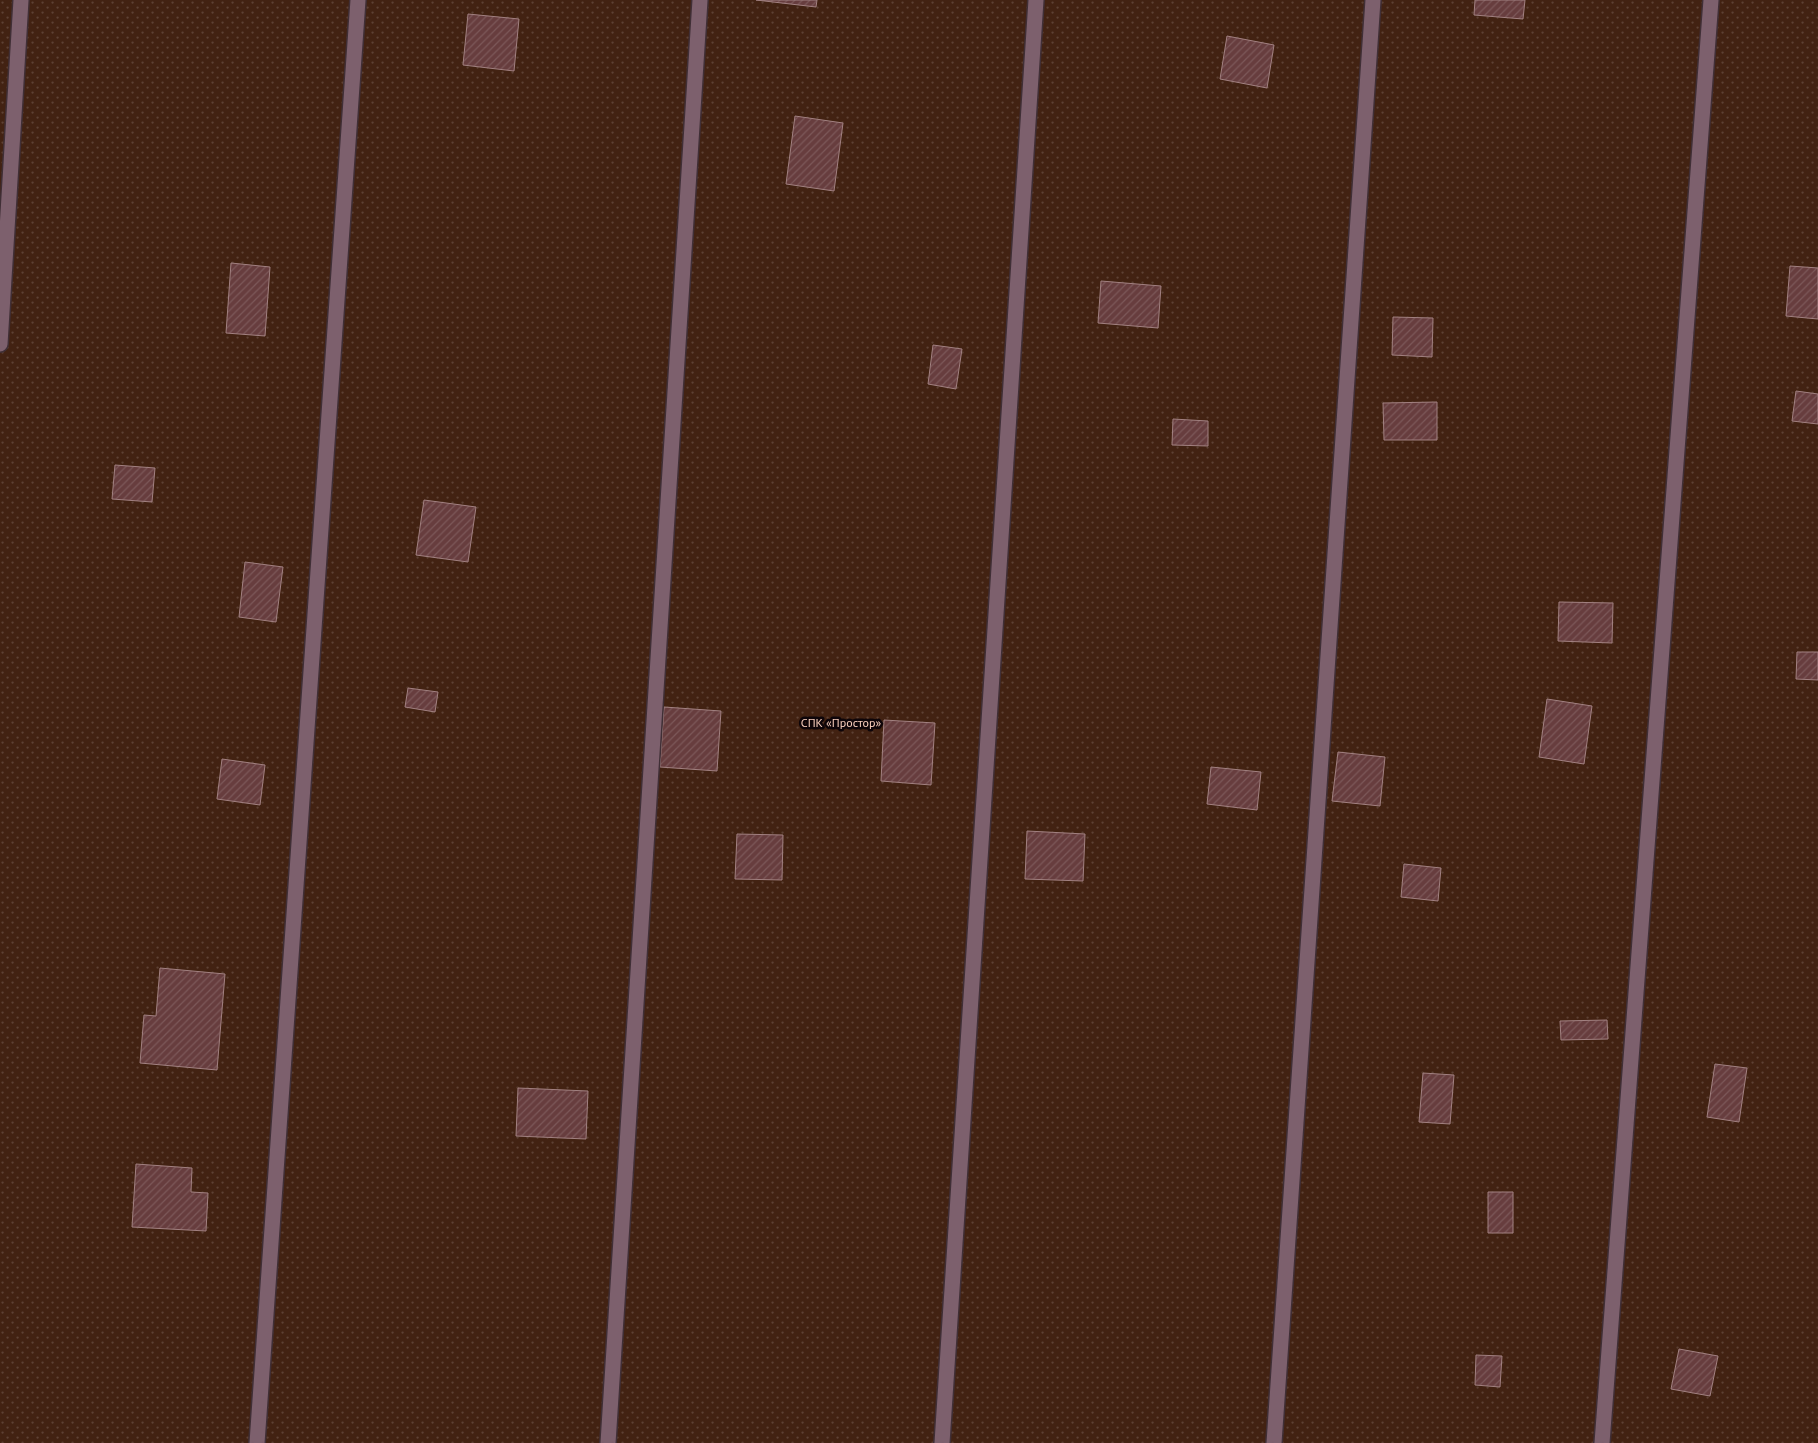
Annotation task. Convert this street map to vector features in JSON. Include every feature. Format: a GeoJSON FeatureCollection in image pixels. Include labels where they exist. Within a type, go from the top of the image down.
{"type":"FeatureCollection","features":[{"type":"Feature","properties":{"kind":"street"},"geometry":{"type":"LineString","coordinates":[[0,344],[21,0]]}},
{"type":"Feature","properties":{"kind":"street"},"geometry":{"type":"LineString","coordinates":[[257,1443],[358,0]]}},
{"type":"Feature","properties":{"kind":"street"},"geometry":{"type":"LineString","coordinates":[[608,1443],[700,0]]}},
{"type":"Feature","properties":{"kind":"street"},"geometry":{"type":"LineString","coordinates":[[942,1443],[1036,0]]}},
{"type":"Feature","properties":{"kind":"street"},"geometry":{"type":"LineString","coordinates":[[1274,1443],[1372,0]]}},
{"type":"Feature","properties":{"kind":"street"},"geometry":{"type":"LineString","coordinates":[[1602,1443],[1711,0]]}},
{"type":"Feature","properties":{"kind":"green space","name":"СПК «Простор»"},"geometry":{"type":"Polygon","coordinates":[[[0,0],[1818,0],[1818,1443],[0,1443],[0,0]]]}},
{"type":"Feature","properties":{"kind":"building"},"geometry":{"type":"Polygon","coordinates":[[[756,0],[817,0],[816,7],[756,0]]]}},
{"type":"Feature","properties":{"kind":"building"},"geometry":{"type":"Polygon","coordinates":[[[1475,0],[1525,0],[1523,19],[1474,15],[1475,0]]]}},
{"type":"Feature","properties":{"kind":"building"},"geometry":{"type":"Polygon","coordinates":[[[468,14],[519,19],[514,71],[463,65],[468,14]]]}},
{"type":"Feature","properties":{"kind":"building"},"geometry":{"type":"Polygon","coordinates":[[[1227,36],[1274,45],[1267,88],[1220,79],[1227,36]]]}},
{"type":"Feature","properties":{"kind":"building"},"geometry":{"type":"Polygon","coordinates":[[[795,116],[843,123],[834,191],[786,184],[795,116]]]}},
{"type":"Feature","properties":{"kind":"building"},"geometry":{"type":"Polygon","coordinates":[[[231,263],[270,267],[265,336],[226,333],[231,263]]]}},
{"type":"Feature","properties":{"kind":"building"},"geometry":{"type":"Polygon","coordinates":[[[1790,266],[1818,268],[1818,319],[1786,316],[1790,266]]]}},
{"type":"Feature","properties":{"kind":"building"},"geometry":{"type":"Polygon","coordinates":[[[1101,281],[1161,286],[1158,328],[1098,323],[1101,281]]]}},
{"type":"Feature","properties":{"kind":"building"},"geometry":{"type":"Polygon","coordinates":[[[1393,317],[1433,318],[1432,357],[1392,355],[1393,317]]]}},
{"type":"Feature","properties":{"kind":"building"},"geometry":{"type":"Polygon","coordinates":[[[933,345],[962,349],[956,389],[928,384],[933,345]]]}},
{"type":"Feature","properties":{"kind":"building"},"geometry":{"type":"Polygon","coordinates":[[[1796,391],[1818,394],[1818,424],[1792,421],[1796,391]]]}},
{"type":"Feature","properties":{"kind":"building"},"geometry":{"type":"Polygon","coordinates":[[[1437,402],[1437,440],[1384,440],[1383,403],[1437,402]]]}},
{"type":"Feature","properties":{"kind":"building"},"geometry":{"type":"Polygon","coordinates":[[[1173,419],[1208,421],[1208,446],[1172,445],[1173,419]]]}},
{"type":"Feature","properties":{"kind":"building"},"geometry":{"type":"Polygon","coordinates":[[[115,465],[155,468],[152,502],[112,499],[115,465]]]}},
{"type":"Feature","properties":{"kind":"building"},"geometry":{"type":"Polygon","coordinates":[[[424,500],[476,507],[468,562],[416,555],[424,500]]]}},
{"type":"Feature","properties":{"kind":"building"},"geometry":{"type":"Polygon","coordinates":[[[245,562],[283,567],[276,622],[239,617],[245,562]]]}},
{"type":"Feature","properties":{"kind":"building"},"geometry":{"type":"Polygon","coordinates":[[[1559,602],[1613,603],[1612,643],[1558,641],[1559,602]]]}},
{"type":"Feature","properties":{"kind":"building"},"geometry":{"type":"Polygon","coordinates":[[[1797,652],[1818,652],[1818,680],[1796,679],[1797,652]]]}},
{"type":"Feature","properties":{"kind":"building"},"geometry":{"type":"Polygon","coordinates":[[[408,688],[438,692],[435,712],[405,707],[408,688]]]}},
{"type":"Feature","properties":{"kind":"building"},"geometry":{"type":"Polygon","coordinates":[[[1547,699],[1592,706],[1584,764],[1539,757],[1547,699]]]}},
{"type":"Feature","properties":{"kind":"building"},"geometry":{"type":"Polygon","coordinates":[[[664,707],[721,711],[717,771],[660,767],[664,707]]]}},
{"type":"Feature","properties":{"kind":"building"},"geometry":{"type":"Polygon","coordinates":[[[884,720],[935,723],[931,785],[881,781],[884,720]]]}},
{"type":"Feature","properties":{"kind":"building"},"geometry":{"type":"Polygon","coordinates":[[[1338,752],[1385,757],[1380,806],[1332,801],[1338,752]]]}},
{"type":"Feature","properties":{"kind":"building"},"geometry":{"type":"Polygon","coordinates":[[[222,759],[265,765],[260,805],[217,799],[222,759]]]}},
{"type":"Feature","properties":{"kind":"building"},"geometry":{"type":"Polygon","coordinates":[[[1211,767],[1261,772],[1257,810],[1207,804],[1211,767]]]}},
{"type":"Feature","properties":{"kind":"building"},"geometry":{"type":"Polygon","coordinates":[[[1027,831],[1085,834],[1083,881],[1025,879],[1027,831]]]}},
{"type":"Feature","properties":{"kind":"building"},"geometry":{"type":"Polygon","coordinates":[[[737,834],[783,835],[782,880],[735,879],[737,834]]]}},
{"type":"Feature","properties":{"kind":"building"},"geometry":{"type":"Polygon","coordinates":[[[1404,864],[1441,868],[1438,901],[1401,897],[1404,864]]]}},
{"type":"Feature","properties":{"kind":"building"},"geometry":{"type":"Polygon","coordinates":[[[160,968],[225,974],[217,1070],[140,1063],[144,1015],[156,1016],[160,968]]]}},
{"type":"Feature","properties":{"kind":"building"},"geometry":{"type":"Polygon","coordinates":[[[1607,1020],[1608,1039],[1561,1040],[1560,1021],[1607,1020]]]}},
{"type":"Feature","properties":{"kind":"building"},"geometry":{"type":"Polygon","coordinates":[[[1715,1064],[1747,1068],[1739,1122],[1707,1117],[1715,1064]]]}},
{"type":"Feature","properties":{"kind":"building"},"geometry":{"type":"Polygon","coordinates":[[[1423,1073],[1454,1075],[1450,1124],[1419,1122],[1423,1073]]]}},
{"type":"Feature","properties":{"kind":"building"},"geometry":{"type":"Polygon","coordinates":[[[518,1088],[588,1091],[586,1139],[516,1136],[518,1088]]]}},
{"type":"Feature","properties":{"kind":"building"},"geometry":{"type":"Polygon","coordinates":[[[136,1164],[192,1168],[191,1192],[208,1193],[206,1231],[132,1227],[136,1164]]]}},
{"type":"Feature","properties":{"kind":"building"},"geometry":{"type":"Polygon","coordinates":[[[1488,1192],[1513,1192],[1513,1233],[1488,1233],[1488,1192]]]}},
{"type":"Feature","properties":{"kind":"building"},"geometry":{"type":"Polygon","coordinates":[[[1679,1349],[1718,1356],[1710,1396],[1671,1389],[1679,1349]]]}},
{"type":"Feature","properties":{"kind":"building"},"geometry":{"type":"Polygon","coordinates":[[[1476,1355],[1502,1356],[1500,1387],[1475,1385],[1476,1355]]]}}]}
